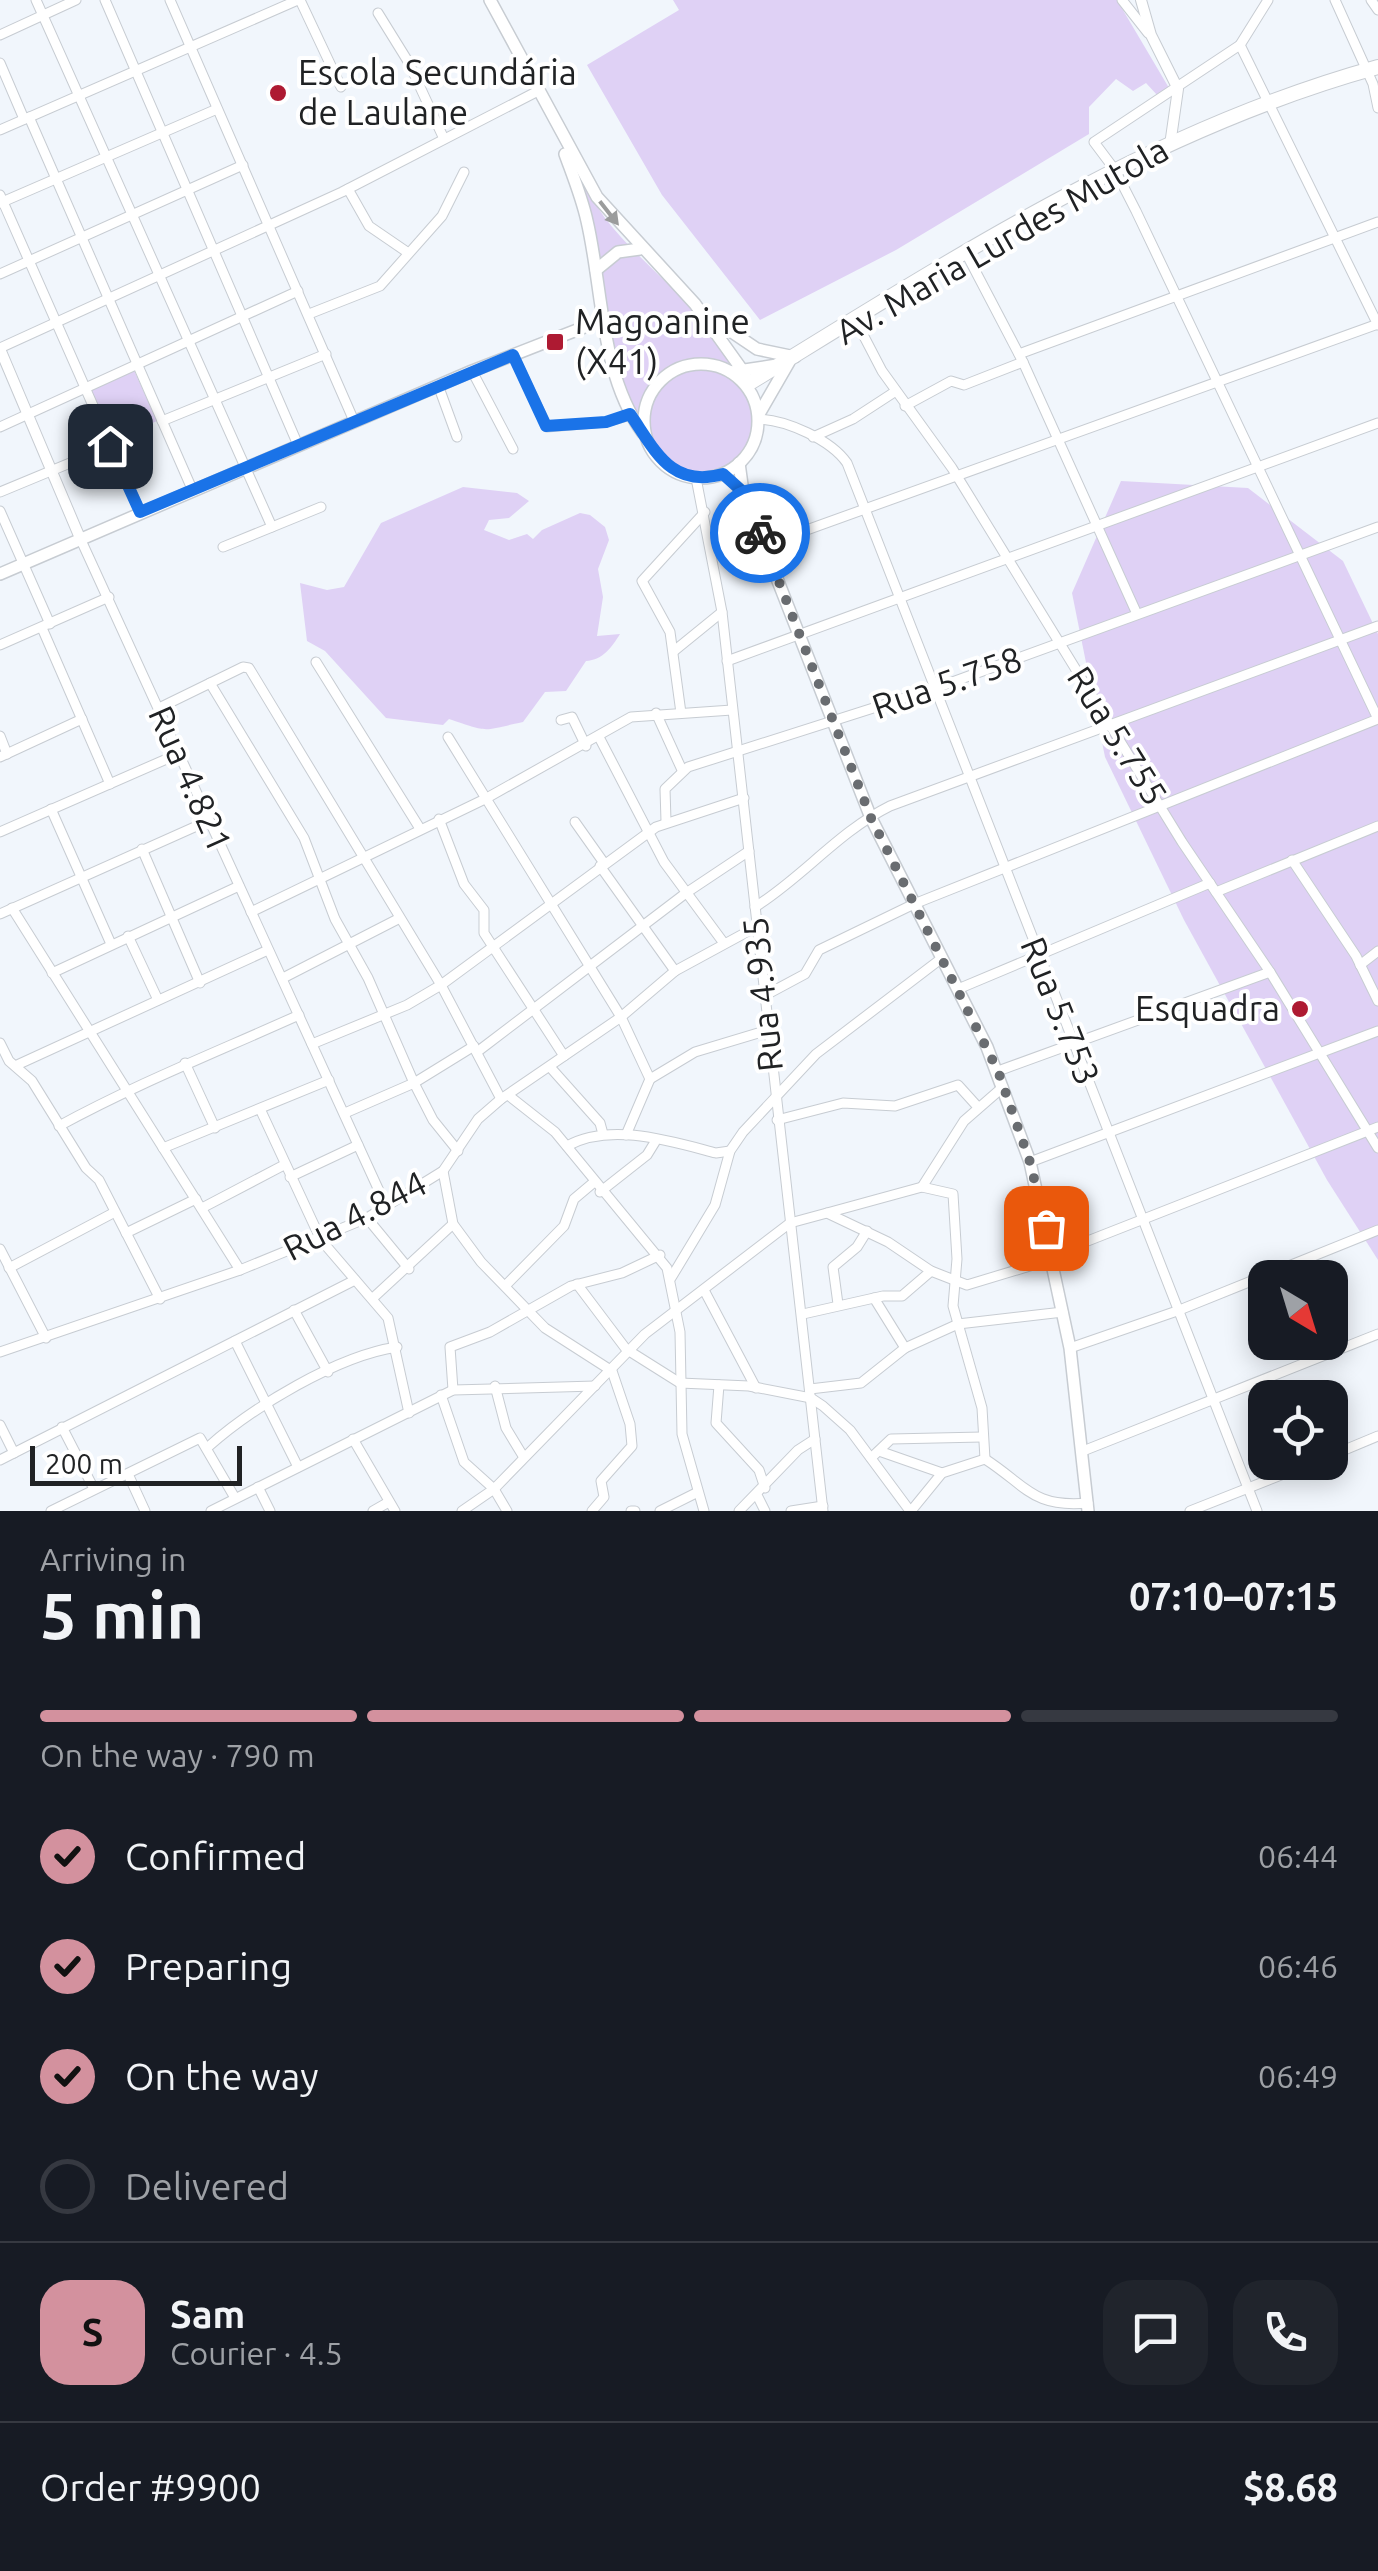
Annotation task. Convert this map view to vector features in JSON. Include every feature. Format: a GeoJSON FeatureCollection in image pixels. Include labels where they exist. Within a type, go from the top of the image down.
{"type":"FeatureCollection","features":[{"type":"Feature","properties":{"kind":"main road"},"geometry":{"type":"LineString","coordinates":[[490,0],[597,197],[640,249],[692,301],[745,343],[793,359]]}},
{"type":"Feature","properties":{"kind":"main road"},"geometry":{"type":"LineString","coordinates":[[738,376],[1112,170],[1266,101],[1374,69]]}},
{"type":"Feature","properties":{"kind":"main road","name":"Av. Maria Lurdes Mutola"},"geometry":{"type":"LineString","coordinates":[[793,359],[1115,170],[1267,103],[1374,69]]}},
{"type":"Feature","properties":{"kind":"main road"},"geometry":{"type":"LineString","coordinates":[[558,130],[587,219],[602,320],[630,414],[668,468],[696,478],[717,475],[739,464],[754,443],[758,417],[793,359]]}},
{"type":"Feature","properties":{"kind":"main road"},"geometry":{"type":"LineString","coordinates":[[596,270],[618,252],[640,249]]}},
{"type":"Feature","properties":{"kind":"main road"},"geometry":{"type":"LineString","coordinates":[[692,301],[758,417]]}},
{"type":"Feature","properties":{"kind":"main road"},"geometry":{"type":"LineString","coordinates":[[0,574],[438,385],[602,320]]}},
{"type":"Feature","properties":{"kind":"main road"},"geometry":{"type":"LineString","coordinates":[[647,440],[648,400],[665,376],[691,364],[738,376],[793,359]]}},
{"type":"Feature","properties":{"kind":"main road"},"geometry":{"type":"LineString","coordinates":[[739,464],[743,492],[871,818],[998,1071],[1030,1162],[1070,1348],[1088,1507]]}},
{"type":"Feature","properties":{"kind":"main road"},"geometry":{"type":"LineString","coordinates":[[717,475],[743,492]]}},
{"type":"Feature","properties":{"kind":"street"},"geometry":{"type":"LineString","coordinates":[[36,0],[272,526]]}},
{"type":"Feature","properties":{"kind":"street"},"geometry":{"type":"LineString","coordinates":[[0,34],[76,0]]}},
{"type":"Feature","properties":{"kind":"street"},"geometry":{"type":"LineString","coordinates":[[105,0],[298,445]]}},
{"type":"Feature","properties":{"kind":"street"},"geometry":{"type":"LineString","coordinates":[[170,0],[354,421]]}},
{"type":"Feature","properties":{"kind":"street"},"geometry":{"type":"LineString","coordinates":[[0,130],[299,0],[341,87]]}},
{"type":"Feature","properties":{"kind":"street"},"geometry":{"type":"LineString","coordinates":[[1122,0],[1151,35]]}},
{"type":"Feature","properties":{"kind":"street"},"geometry":{"type":"LineString","coordinates":[[1141,0],[1151,35],[1178,90],[1170,144]]}},
{"type":"Feature","properties":{"kind":"street"},"geometry":{"type":"LineString","coordinates":[[764,996],[805,974],[819,950],[914,904],[1378,718],[1338,642],[1115,170],[1095,139],[1178,90],[1240,45],[1268,0]]}},
{"type":"Feature","properties":{"kind":"street"},"geometry":{"type":"LineString","coordinates":[[1334,0],[1374,69],[1378,108]]}},
{"type":"Feature","properties":{"kind":"street"},"geometry":{"type":"LineString","coordinates":[[1371,0],[1378,10]]}},
{"type":"Feature","properties":{"kind":"street"},"geometry":{"type":"LineString","coordinates":[[378,13],[408,63],[444,139]]}},
{"type":"Feature","properties":{"kind":"street"},"geometry":{"type":"LineString","coordinates":[[765,545],[1378,324],[1240,45]]}},
{"type":"Feature","properties":{"kind":"street"},"geometry":{"type":"LineString","coordinates":[[0,63],[56,179],[192,489]]}},
{"type":"Feature","properties":{"kind":"street"},"geometry":{"type":"LineString","coordinates":[[0,348],[348,189],[538,91]]}},
{"type":"Feature","properties":{"kind":"street"},"geometry":{"type":"LineString","coordinates":[[140,512],[1,200],[217,109]]}},
{"type":"Feature","properties":{"kind":"street"},"geometry":{"type":"LineString","coordinates":[[0,274],[243,164]]}},
{"type":"Feature","properties":{"kind":"street"},"geometry":{"type":"LineString","coordinates":[[309,314],[380,286],[442,216],[464,172]]}},
{"type":"Feature","properties":{"kind":"street"},"geometry":{"type":"LineString","coordinates":[[348,189],[369,226],[407,252]]}},
{"type":"Feature","properties":{"kind":"street"},"geometry":{"type":"LineString","coordinates":[[905,406],[951,382],[964,384],[1176,296],[1378,222]]}},
{"type":"Feature","properties":{"kind":"street"},"geometry":{"type":"LineString","coordinates":[[968,257],[1021,358],[1138,614]]}},
{"type":"Feature","properties":{"kind":"street"},"geometry":{"type":"LineString","coordinates":[[0,427],[298,291]]}},
{"type":"Feature","properties":{"kind":"street","name":"Rua 5.755"},"geometry":{"type":"LineString","coordinates":[[857,323],[905,406],[958,477],[1109,724],[1270,972],[1378,1148]]}},
{"type":"Feature","properties":{"kind":"street","name":"Rua 4.821"},"geometry":{"type":"LineString","coordinates":[[0,348],[80,538],[386,1206]]}},
{"type":"Feature","properties":{"kind":"street"},"geometry":{"type":"LineString","coordinates":[[162,421],[326,354]]}},
{"type":"Feature","properties":{"kind":"street"},"geometry":{"type":"LineString","coordinates":[[513,355],[546,426],[606,422],[630,414]]}},
{"type":"Feature","properties":{"kind":"street"},"geometry":{"type":"LineString","coordinates":[[472,371],[513,449]]}},
{"type":"Feature","properties":{"kind":"street"},"geometry":{"type":"LineString","coordinates":[[438,385],[457,436]]}},
{"type":"Feature","properties":{"kind":"street"},"geometry":{"type":"LineString","coordinates":[[758,417],[814,437],[853,420],[896,391]]}},
{"type":"Feature","properties":{"kind":"street"},"geometry":{"type":"LineString","coordinates":[[727,661],[1097,529],[1378,423]]}},
{"type":"Feature","properties":{"kind":"street","name":"Rua 5.753"},"geometry":{"type":"LineString","coordinates":[[814,437],[843,457],[902,598],[1037,954],[1257,1511]]}},
{"type":"Feature","properties":{"kind":"street"},"geometry":{"type":"LineString","coordinates":[[0,492],[110,446]]}},
{"type":"Feature","properties":{"kind":"street","name":"Rua 4.935"},"geometry":{"type":"LineString","coordinates":[[696,478],[722,612],[773,1096],[803,1314],[810,1426],[823,1508]]}},
{"type":"Feature","properties":{"kind":"street"},"geometry":{"type":"LineString","coordinates":[[224,547],[321,507]]}},
{"type":"Feature","properties":{"kind":"street"},"geometry":{"type":"LineString","coordinates":[[0,510],[110,784]]}},
{"type":"Feature","properties":{"kind":"street"},"geometry":{"type":"LineString","coordinates":[[680,713],[674,651],[664,616],[642,581],[705,512]]}},
{"type":"Feature","properties":{"kind":"street","name":"Rua 5.758"},"geometry":{"type":"LineString","coordinates":[[682,770],[936,688],[1378,527]]}},
{"type":"Feature","properties":{"kind":"street"},"geometry":{"type":"LineString","coordinates":[[0,646],[110,597]]}},
{"type":"Feature","properties":{"kind":"street"},"geometry":{"type":"LineString","coordinates":[[674,651],[722,612]]}},
{"type":"Feature","properties":{"kind":"street"},"geometry":{"type":"LineString","coordinates":[[755,908],[786,887],[830,844],[890,806],[1378,626]]}},
{"type":"Feature","properties":{"kind":"street"},"geometry":{"type":"LineString","coordinates":[[316,662],[419,828]]}},
{"type":"Feature","properties":{"kind":"street"},"geometry":{"type":"LineString","coordinates":[[159,708],[243,666],[251,671],[505,1097],[567,1146],[596,1187],[660,1255],[672,1278],[678,1310],[682,1434],[704,1511]]}},
{"type":"Feature","properties":{"kind":"street"},"geometry":{"type":"LineString","coordinates":[[210,683],[304,838],[414,1083],[433,1120],[458,1150]]}},
{"type":"Feature","properties":{"kind":"street"},"geometry":{"type":"LineString","coordinates":[[251,912],[485,799],[586,746],[631,716],[732,710]]}},
{"type":"Feature","properties":{"kind":"street"},"geometry":{"type":"LineString","coordinates":[[656,713],[682,770],[662,796],[666,821]]}},
{"type":"Feature","properties":{"kind":"street"},"geometry":{"type":"LineString","coordinates":[[561,720],[572,717],[586,746]]}},
{"type":"Feature","properties":{"kind":"street"},"geometry":{"type":"LineString","coordinates":[[0,736],[4,755],[82,720]]}},
{"type":"Feature","properties":{"kind":"street"},"geometry":{"type":"LineString","coordinates":[[448,737],[621,1017],[650,1080]]}},
{"type":"Feature","properties":{"kind":"street"},"geometry":{"type":"LineString","coordinates":[[600,737],[649,832],[686,893],[723,942]]}},
{"type":"Feature","properties":{"kind":"street"},"geometry":{"type":"LineString","coordinates":[[0,832],[178,754]]}},
{"type":"Feature","properties":{"kind":"street"},"geometry":{"type":"LineString","coordinates":[[312,1044],[441,985],[666,821],[744,798]]}},
{"type":"Feature","properties":{"kind":"street"},"geometry":{"type":"LineString","coordinates":[[51,810],[111,944]]}},
{"type":"Feature","properties":{"kind":"street"},"geometry":{"type":"LineString","coordinates":[[439,819],[464,884],[484,910],[484,932],[564,1056]]}},
{"type":"Feature","properties":{"kind":"street"},"geometry":{"type":"LineString","coordinates":[[0,914],[208,821]]}},
{"type":"Feature","properties":{"kind":"street"},"geometry":{"type":"LineString","coordinates":[[576,822],[641,926],[674,970]]}},
{"type":"Feature","properties":{"kind":"street"},"geometry":{"type":"LineString","coordinates":[[958,989],[1037,954],[1378,826]]}},
{"type":"Feature","properties":{"kind":"street"},"geometry":{"type":"LineString","coordinates":[[142,850],[200,983]]}},
{"type":"Feature","properties":{"kind":"street"},"geometry":{"type":"LineString","coordinates":[[345,1114],[476,1049],[749,851]]}},
{"type":"Feature","properties":{"kind":"street"},"geometry":{"type":"LineString","coordinates":[[1292,860],[1360,964],[1378,1001]]}},
{"type":"Feature","properties":{"kind":"street"},"geometry":{"type":"LineString","coordinates":[[52,972],[238,886]]}},
{"type":"Feature","properties":{"kind":"street"},"geometry":{"type":"LineString","coordinates":[[12,908],[240,1270]]}},
{"type":"Feature","properties":{"kind":"street"},"geometry":{"type":"LineString","coordinates":[[282,978],[398,919]]}},
{"type":"Feature","properties":{"kind":"street","name":"Rua 4.844"},"geometry":{"type":"LineString","coordinates":[[0,1352],[240,1270],[367,1218],[443,1171],[478,1119],[621,1017],[674,970],[756,926]]}},
{"type":"Feature","properties":{"kind":"street"},"geometry":{"type":"LineString","coordinates":[[128,936],[158,1000]]}},
{"type":"Feature","properties":{"kind":"street"},"geometry":{"type":"LineString","coordinates":[[17,1065],[268,950]]}},
{"type":"Feature","properties":{"kind":"street"},"geometry":{"type":"LineString","coordinates":[[1360,964],[1378,952]]}},
{"type":"Feature","properties":{"kind":"street"},"geometry":{"type":"LineString","coordinates":[[672,1278],[715,1205],[730,1152],[773,1096],[838,1034],[942,958]]}},
{"type":"Feature","properties":{"kind":"street"},"geometry":{"type":"LineString","coordinates":[[998,1071],[1072,1040],[1270,972]]}},
{"type":"Feature","properties":{"kind":"street"},"geometry":{"type":"LineString","coordinates":[[60,1126],[126,1090],[185,1063],[203,1060],[299,1015]]}},
{"type":"Feature","properties":{"kind":"street"},"geometry":{"type":"LineString","coordinates":[[626,1135],[650,1080],[695,1052],[768,1030]]}},
{"type":"Feature","properties":{"kind":"street"},"geometry":{"type":"LineString","coordinates":[[1030,1162],[1378,1031]]}},
{"type":"Feature","properties":{"kind":"street"},"geometry":{"type":"LineString","coordinates":[[0,1043],[32,1081],[99,1180],[160,1299]]}},
{"type":"Feature","properties":{"kind":"street"},"geometry":{"type":"LineString","coordinates":[[185,1063],[215,1128]]}},
{"type":"Feature","properties":{"kind":"street"},"geometry":{"type":"LineString","coordinates":[[550,1067],[600,1123],[603,1134]]}},
{"type":"Feature","properties":{"kind":"street"},"geometry":{"type":"LineString","coordinates":[[163,1148],[329,1080]]}},
{"type":"Feature","properties":{"kind":"street"},"geometry":{"type":"LineString","coordinates":[[777,1120],[843,1103],[896,1106],[958,1084],[977,1106]]}},
{"type":"Feature","properties":{"kind":"street"},"geometry":{"type":"LineString","coordinates":[[922,1187],[977,1106],[1004,1087]]}},
{"type":"Feature","properties":{"kind":"street"},"geometry":{"type":"LineString","coordinates":[[261,1111],[321,1240],[388,1318],[408,1414]]}},
{"type":"Feature","properties":{"kind":"street"},"geometry":{"type":"LineString","coordinates":[[826,1213],[867,1232],[930,1271],[967,1285],[981,1283],[1378,1128]]}},
{"type":"Feature","properties":{"kind":"street"},"geometry":{"type":"LineString","coordinates":[[567,1146],[586,1136],[603,1134],[626,1135],[716,1154],[730,1152]]}},
{"type":"Feature","properties":{"kind":"street"},"geometry":{"type":"LineString","coordinates":[[506,1286],[564,1226],[574,1199],[647,1156],[655,1142]]}},
{"type":"Feature","properties":{"kind":"street"},"geometry":{"type":"LineString","coordinates":[[290,1176],[358,1145]]}},
{"type":"Feature","properties":{"kind":"street"},"geometry":{"type":"LineString","coordinates":[[126,1233],[284,1165]]}},
{"type":"Feature","properties":{"kind":"street"},"geometry":{"type":"LineString","coordinates":[[443,1171],[453,1224],[528,1310],[564,1342],[612,1371],[630,1424],[632,1446],[601,1481],[604,1496],[595,1508],[608,1511]]}},
{"type":"Feature","properties":{"kind":"street"},"geometry":{"type":"LineString","coordinates":[[462,1511],[494,1489],[629,1350],[790,1223],[922,1187],[954,1196],[952,1297],[982,1408],[985,1460],[1022,1490],[1049,1504],[1088,1507]]}},
{"type":"Feature","properties":{"kind":"street"},"geometry":{"type":"LineString","coordinates":[[46,1338],[3,1259],[115,1212]]}},
{"type":"Feature","properties":{"kind":"street"},"geometry":{"type":"LineString","coordinates":[[367,1218],[408,1269]]}},
{"type":"Feature","properties":{"kind":"street"},"geometry":{"type":"LineString","coordinates":[[373,1298],[453,1224]]}},
{"type":"Feature","properties":{"kind":"street"},"geometry":{"type":"LineString","coordinates":[[1070,1348],[1176,1311],[1378,1230]]}},
{"type":"Feature","properties":{"kind":"street"},"geometry":{"type":"LineString","coordinates":[[838,1304],[834,1265],[857,1248],[867,1232]]}},
{"type":"Feature","properties":{"kind":"street"},"geometry":{"type":"LineString","coordinates":[[453,1390],[450,1346],[490,1332],[576,1284],[622,1273],[660,1255]]}},
{"type":"Feature","properties":{"kind":"street"},"geometry":{"type":"LineString","coordinates":[[803,1314],[838,1304],[902,1296],[930,1271]]}},
{"type":"Feature","properties":{"kind":"street"},"geometry":{"type":"LineString","coordinates":[[0,1460],[355,1280]]}},
{"type":"Feature","properties":{"kind":"street"},"geometry":{"type":"LineString","coordinates":[[576,1284],[629,1350],[680,1383],[810,1394],[861,1383],[905,1348],[958,1324],[1063,1312]]}},
{"type":"Feature","properties":{"kind":"street"},"geometry":{"type":"LineString","coordinates":[[704,1290],[714,1316],[739,1351],[756,1388]]}},
{"type":"Feature","properties":{"kind":"street"},"geometry":{"type":"LineString","coordinates":[[874,1298],[905,1348]]}},
{"type":"Feature","properties":{"kind":"street"},"geometry":{"type":"LineString","coordinates":[[294,1310],[328,1372]]}},
{"type":"Feature","properties":{"kind":"street"},"geometry":{"type":"LineString","coordinates":[[1083,1450],[1378,1334]]}},
{"type":"Feature","properties":{"kind":"street"},"geometry":{"type":"LineString","coordinates":[[235,1341],[298,1468]]}},
{"type":"Feature","properties":{"kind":"street"},"geometry":{"type":"LineString","coordinates":[[208,1447],[236,1422],[266,1404],[328,1372],[396,1346]]}},
{"type":"Feature","properties":{"kind":"street"},"geometry":{"type":"LineString","coordinates":[[719,1385],[716,1423],[759,1470],[765,1511]]}},
{"type":"Feature","properties":{"kind":"street"},"geometry":{"type":"LineString","coordinates":[[495,1386],[506,1428],[523,1456]]}},
{"type":"Feature","properties":{"kind":"street"},"geometry":{"type":"LineString","coordinates":[[211,1511],[453,1390],[595,1386]]}},
{"type":"Feature","properties":{"kind":"street"},"geometry":{"type":"LineString","coordinates":[[810,1394],[875,1454],[911,1511],[942,1473]]}},
{"type":"Feature","properties":{"kind":"street"},"geometry":{"type":"LineString","coordinates":[[441,1395],[462,1459],[494,1489],[508,1511]]}},
{"type":"Feature","properties":{"kind":"street"},"geometry":{"type":"LineString","coordinates":[[0,1424],[14,1453]]}},
{"type":"Feature","properties":{"kind":"street"},"geometry":{"type":"LineString","coordinates":[[62,1427],[94,1489]]}},
{"type":"Feature","properties":{"kind":"street"},"geometry":{"type":"LineString","coordinates":[[1348,1448],[1378,1436]]}},
{"type":"Feature","properties":{"kind":"street"},"geometry":{"type":"LineString","coordinates":[[875,1454],[891,1439],[982,1437]]}},
{"type":"Feature","properties":{"kind":"street"},"geometry":{"type":"LineString","coordinates":[[51,1511],[200,1438],[235,1498]]}},
{"type":"Feature","properties":{"kind":"street"},"geometry":{"type":"LineString","coordinates":[[353,1440],[391,1507],[373,1511]]}},
{"type":"Feature","properties":{"kind":"street"},"geometry":{"type":"LineString","coordinates":[[739,1511],[790,1457],[815,1440]]}},
{"type":"Feature","properties":{"kind":"street"},"geometry":{"type":"LineString","coordinates":[[875,1454],[942,1473],[985,1460]]}},
{"type":"Feature","properties":{"kind":"street"},"geometry":{"type":"LineString","coordinates":[[128,1474],[145,1511]]}},
{"type":"Feature","properties":{"kind":"street"},"geometry":{"type":"LineString","coordinates":[[1190,1511],[1271,1480]]}},
{"type":"Feature","properties":{"kind":"street"},"geometry":{"type":"LineString","coordinates":[[258,1487],[270,1511]]}},
{"type":"Feature","properties":{"kind":"street"},"geometry":{"type":"LineString","coordinates":[[660,1511],[698,1492]]}},
{"type":"Feature","properties":{"kind":"street"},"geometry":{"type":"LineString","coordinates":[[1036,1511],[1049,1504]]}},
{"type":"Feature","properties":{"kind":"street"},"geometry":{"type":"LineString","coordinates":[[791,1511],[823,1508]]}},
{"type":"Feature","properties":{"kind":"shaded area"},"geometry":{"type":"Polygon","coordinates":[[[673,0],[1117,0],[1169,88],[1158,96],[1146,83],[1133,91],[1116,79],[1089,107],[1089,134],[896,250],[760,320],[662,195],[587,65],[679,10],[673,0]]]}},
{"type":"Feature","properties":{"kind":"shaded area"},"geometry":{"type":"Polygon","coordinates":[[[558,130],[605,218],[714,331],[748,382],[758,428],[744,458],[731,468],[716,475],[682,475],[659,460],[637,427],[625,401],[586,205],[558,130]]]}},
{"type":"Feature","properties":{"kind":"shaded area"},"geometry":{"type":"Polygon","coordinates":[[[133,368],[157,421],[112,441],[88,388],[133,368]]]}},
{"type":"Feature","properties":{"kind":"shaded area"},"geometry":{"type":"Polygon","coordinates":[[[1121,481],[1248,488],[1343,561],[1378,634],[1378,1260],[1327,1180],[1184,920],[1105,757],[1072,593],[1121,481]]]}},
{"type":"Feature","properties":{"kind":"shaded area"},"geometry":{"type":"Polygon","coordinates":[[[463,487],[517,493],[529,501],[509,518],[489,520],[484,530],[509,540],[527,534],[533,539],[542,530],[580,513],[590,515],[605,527],[609,540],[598,569],[603,597],[597,636],[620,634],[602,655],[586,661],[566,691],[545,692],[523,722],[486,729],[449,719],[443,725],[386,718],[325,651],[307,641],[300,583],[327,590],[344,587],[381,523],[463,487]]]}},
{"type":"Feature","properties":{"kind":"way so far"},"geometry":{"type":"LineString","coordinates":[[760,533],[884,848],[998,1071],[1030,1162],[1046,1228]]}},
{"type":"Feature","properties":{"kind":"place","name":"Escola Secundária de Laulane"},"geometry":{"type":"Point","coordinates":[278,93]}},
{"type":"Feature","properties":{"kind":"place","name":"Magoanine (X41)"},"geometry":{"type":"Point","coordinates":[555,342]}},
{"type":"Feature","properties":{"kind":"place","name":"Esquadra"},"geometry":{"type":"Point","coordinates":[1300,1009]}},
{"type":"Feature","properties":{"kind":"route"},"geometry":{"type":"LineString","coordinates":[[110,446],[140,512],[513,355],[546,426],[606,422],[630,414],[657,458],[668,468],[696,478],[723,474],[743,492],[760,533]]}}]}
